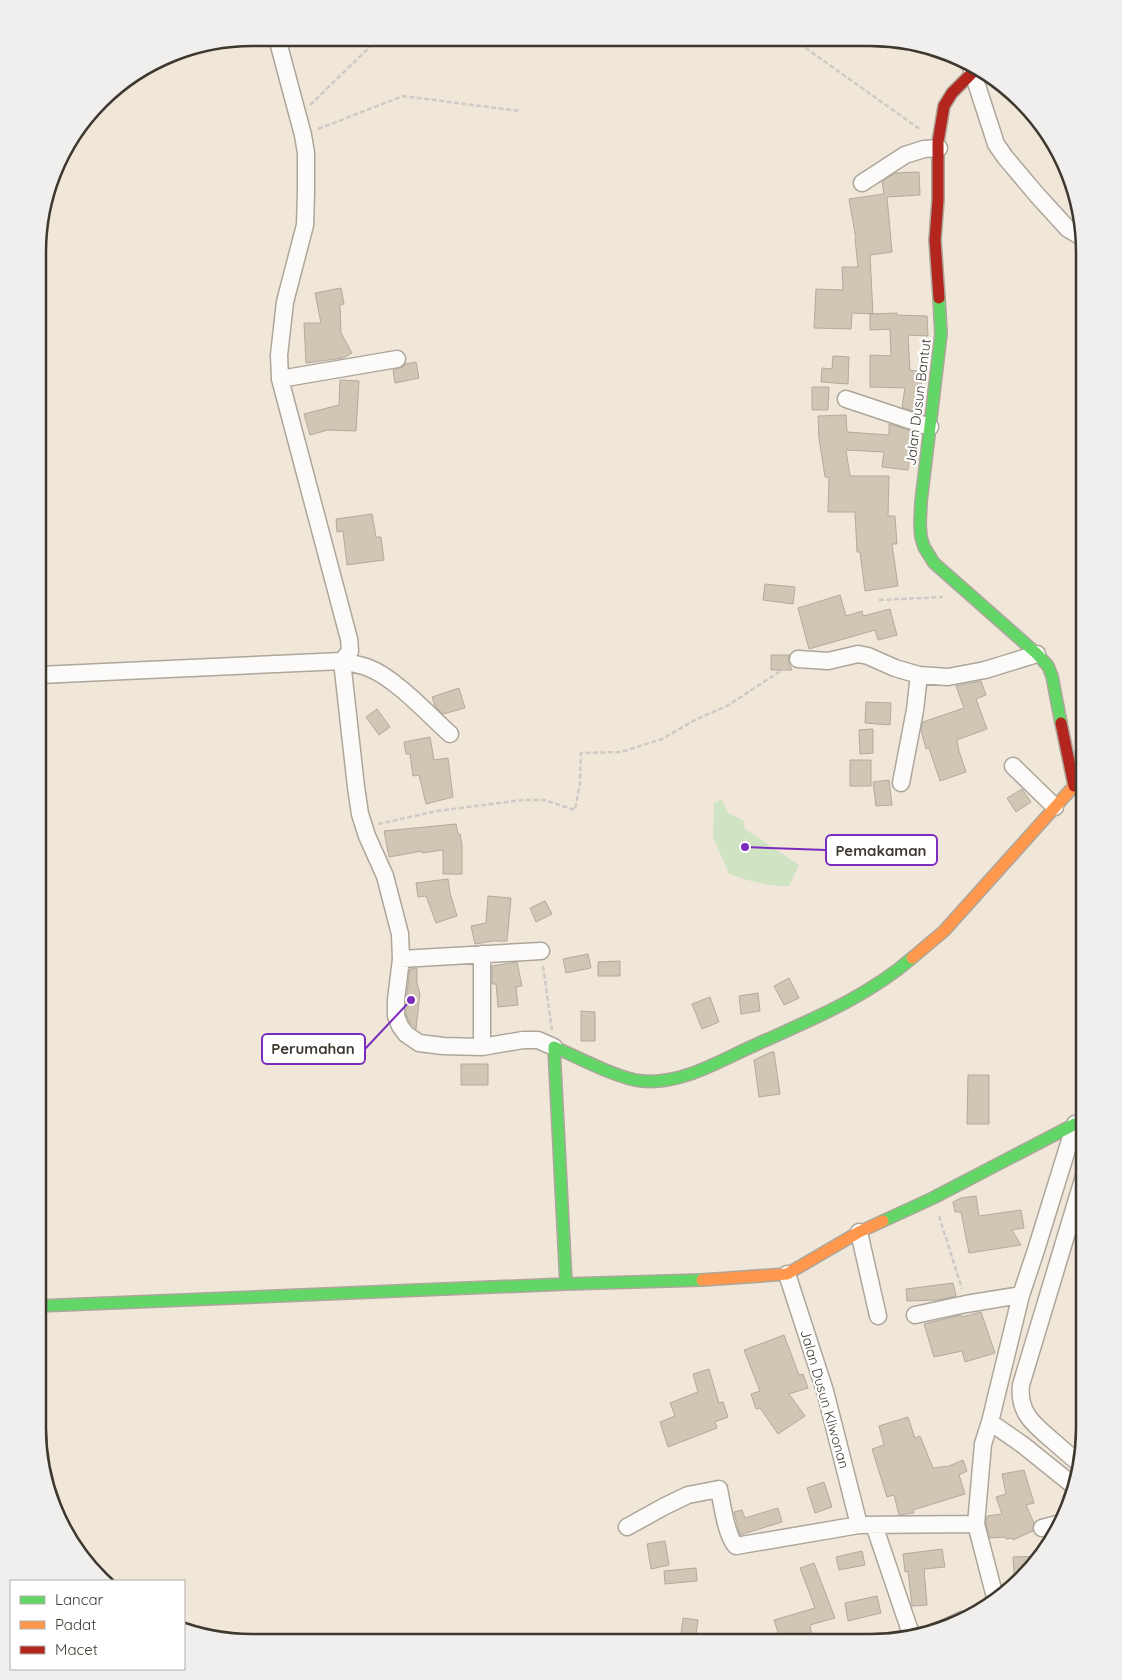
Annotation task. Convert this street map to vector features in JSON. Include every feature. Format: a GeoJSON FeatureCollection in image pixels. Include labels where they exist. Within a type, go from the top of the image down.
{"type":"FeatureCollection","features":[{"type":"Feature","properties":{"kind":"street"},"geometry":{"type":"LineString","coordinates":[[279,46],[306,153],[305,225],[285,302],[279,355],[280,378],[349,639],[350,651],[342,662],[356,787],[364,828],[384,876],[400,934],[401,958],[396,1016],[406,1034],[419,1042],[443,1046],[482,1047],[523,1040],[538,1040],[614,1073],[641,1080],[661,1081],[688,1075],[825,1014],[900,969],[944,931],[1076,786]]}},
{"type":"Feature","properties":{"kind":"street","name":"Jalan Dusun Bantut"},"geometry":{"type":"LineString","coordinates":[[969,72],[944,106],[938,145],[938,200],[935,240],[941,334],[920,524],[921,537],[928,555],[934,563],[1037,654],[1048,666],[1076,771]]}},
{"type":"Feature","properties":{"kind":"street"},"geometry":{"type":"LineString","coordinates":[[972,74],[996,144],[1005,157],[1068,229],[1075,233]]}},
{"type":"Feature","properties":{"kind":"street"},"geometry":{"type":"LineString","coordinates":[[862,183],[905,155],[938,145]]}},
{"type":"Feature","properties":{"kind":"street"},"geometry":{"type":"LineString","coordinates":[[280,378],[397,359]]}},
{"type":"Feature","properties":{"kind":"street"},"geometry":{"type":"LineString","coordinates":[[846,399],[930,427]]}},
{"type":"Feature","properties":{"kind":"street"},"geometry":{"type":"LineString","coordinates":[[798,659],[828,662],[858,654],[919,675],[948,677],[985,670],[1037,654]]}},
{"type":"Feature","properties":{"kind":"street"},"geometry":{"type":"LineString","coordinates":[[46,675],[342,662],[368,667],[380,674],[393,683],[450,734]]}},
{"type":"Feature","properties":{"kind":"street"},"geometry":{"type":"LineString","coordinates":[[901,783],[915,710],[919,675]]}},
{"type":"Feature","properties":{"kind":"street"},"geometry":{"type":"LineString","coordinates":[[1013,766],[1055,807]]}},
{"type":"Feature","properties":{"kind":"street"},"geometry":{"type":"LineString","coordinates":[[401,958],[541,951]]}},
{"type":"Feature","properties":{"kind":"street"},"geometry":{"type":"LineString","coordinates":[[482,954],[482,1047]]}},
{"type":"Feature","properties":{"kind":"street"},"geometry":{"type":"LineString","coordinates":[[554,1047],[566,1284]]}},
{"type":"Feature","properties":{"kind":"street"},"geometry":{"type":"LineString","coordinates":[[46,1306],[566,1284],[690,1281],[787,1274],[859,1232],[933,1198],[1076,1125]]}},
{"type":"Feature","properties":{"kind":"street"},"geometry":{"type":"LineString","coordinates":[[994,1592],[976,1524],[983,1444],[1021,1295],[1076,1135]]}},
{"type":"Feature","properties":{"kind":"street"},"geometry":{"type":"LineString","coordinates":[[1073,1459],[1032,1423],[1022,1406],[1020,1395],[1021,1385],[1076,1203]]}},
{"type":"Feature","properties":{"kind":"street"},"geometry":{"type":"LineString","coordinates":[[859,1232],[878,1316]]}},
{"type":"Feature","properties":{"kind":"street","name":"Jalan Dusun Kliwonan"},"geometry":{"type":"LineString","coordinates":[[787,1274],[867,1525],[909,1630]]}},
{"type":"Feature","properties":{"kind":"street"},"geometry":{"type":"LineString","coordinates":[[915,1315],[1021,1295]]}},
{"type":"Feature","properties":{"kind":"street"},"geometry":{"type":"LineString","coordinates":[[990,1422],[1023,1445],[1069,1482]]}},
{"type":"Feature","properties":{"kind":"street"},"geometry":{"type":"LineString","coordinates":[[1057,1472],[1073,1460]]}},
{"type":"Feature","properties":{"kind":"street"},"geometry":{"type":"LineString","coordinates":[[626,1527],[664,1506],[688,1496],[719,1489],[731,1540],[736,1546],[867,1525],[976,1524]]}},
{"type":"Feature","properties":{"kind":"street"},"geometry":{"type":"LineString","coordinates":[[1042,1528],[1051,1526]]}},
{"type":"Feature","properties":{"kind":"path"},"geometry":{"type":"LineString","coordinates":[[298,118],[371,46]]}},
{"type":"Feature","properties":{"kind":"path"},"geometry":{"type":"LineString","coordinates":[[803,46],[938,145]]}},
{"type":"Feature","properties":{"kind":"path"},"geometry":{"type":"LineString","coordinates":[[303,135],[403,96],[520,111]]}},
{"type":"Feature","properties":{"kind":"path"},"geometry":{"type":"LineString","coordinates":[[879,600],[944,597]]}},
{"type":"Feature","properties":{"kind":"path"},"geometry":{"type":"LineString","coordinates":[[364,828],[437,811],[522,800],[544,800],[575,810],[580,783],[581,753],[621,752],[662,739],[695,720],[727,706],[798,659]]}},
{"type":"Feature","properties":{"kind":"path"},"geometry":{"type":"LineString","coordinates":[[541,951],[554,1047]]}},
{"type":"Feature","properties":{"kind":"path"},"geometry":{"type":"LineString","coordinates":[[933,1198],[966,1304]]}},
{"type":"Feature","properties":{"kind":"green space"},"geometry":{"type":"Polygon","coordinates":[[[722,800],[728,813],[743,820],[745,829],[799,865],[789,886],[758,883],[729,874],[713,837],[714,803],[722,800]]]}},
{"type":"Feature","properties":{"kind":"building"},"geometry":{"type":"Polygon","coordinates":[[[919,172],[920,195],[887,197],[892,252],[870,255],[873,314],[852,313],[851,329],[814,328],[816,289],[843,290],[842,267],[858,267],[856,239],[849,199],[884,194],[882,182],[895,173],[919,172]]]}},
{"type":"Feature","properties":{"kind":"building"},"geometry":{"type":"Polygon","coordinates":[[[341,288],[344,304],[340,305],[341,333],[352,353],[343,358],[306,363],[304,323],[321,323],[315,293],[341,288]]]}},
{"type":"Feature","properties":{"kind":"building"},"geometry":{"type":"Polygon","coordinates":[[[897,313],[897,315],[927,316],[928,336],[908,335],[910,370],[923,372],[919,404],[916,404],[916,412],[902,407],[905,388],[870,387],[870,355],[891,356],[890,329],[870,330],[870,314],[897,313]]]}},
{"type":"Feature","properties":{"kind":"building"},"geometry":{"type":"Polygon","coordinates":[[[833,356],[849,357],[848,384],[821,382],[822,368],[832,369],[833,356]]]}},
{"type":"Feature","properties":{"kind":"building"},"geometry":{"type":"Polygon","coordinates":[[[416,362],[419,378],[395,383],[393,370],[403,367],[405,364],[416,362]]]}},
{"type":"Feature","properties":{"kind":"building"},"geometry":{"type":"Polygon","coordinates":[[[340,380],[359,381],[356,431],[328,430],[310,435],[304,414],[339,405],[340,380]]]}},
{"type":"Feature","properties":{"kind":"building"},"geometry":{"type":"Polygon","coordinates":[[[812,387],[829,387],[828,410],[812,410],[812,387]]]}},
{"type":"Feature","properties":{"kind":"building"},"geometry":{"type":"Polygon","coordinates":[[[846,415],[847,432],[889,435],[889,424],[915,432],[915,435],[912,435],[908,470],[882,467],[884,452],[846,450],[850,476],[889,476],[888,516],[895,516],[897,544],[892,544],[898,586],[865,591],[860,552],[857,552],[855,512],[828,512],[829,477],[825,477],[819,438],[818,416],[846,415]]]}},
{"type":"Feature","properties":{"kind":"building"},"geometry":{"type":"Polygon","coordinates":[[[372,514],[376,537],[381,537],[384,560],[347,565],[343,531],[337,532],[336,519],[372,514]]]}},
{"type":"Feature","properties":{"kind":"building"},"geometry":{"type":"Polygon","coordinates":[[[765,584],[795,587],[793,604],[763,600],[765,584]]]}},
{"type":"Feature","properties":{"kind":"building"},"geometry":{"type":"Polygon","coordinates":[[[840,595],[846,616],[862,611],[863,616],[890,609],[897,635],[878,640],[875,630],[809,649],[798,608],[840,595]]]}},
{"type":"Feature","properties":{"kind":"building"},"geometry":{"type":"Polygon","coordinates":[[[771,655],[789,655],[789,663],[792,670],[771,670],[771,655]]]}},
{"type":"Feature","properties":{"kind":"building"},"geometry":{"type":"Polygon","coordinates":[[[981,681],[986,695],[976,699],[987,729],[957,740],[966,772],[940,781],[929,748],[926,749],[921,730],[923,722],[964,708],[956,686],[981,681]]]}},
{"type":"Feature","properties":{"kind":"building"},"geometry":{"type":"Polygon","coordinates":[[[459,688],[465,708],[443,714],[435,706],[432,697],[459,688]]]}},
{"type":"Feature","properties":{"kind":"building"},"geometry":{"type":"Polygon","coordinates":[[[866,702],[891,703],[890,725],[865,723],[866,702]]]}},
{"type":"Feature","properties":{"kind":"building"},"geometry":{"type":"Polygon","coordinates":[[[377,709],[390,727],[379,735],[366,717],[377,709]]]}},
{"type":"Feature","properties":{"kind":"building"},"geometry":{"type":"Polygon","coordinates":[[[873,729],[873,753],[860,754],[859,730],[873,729]]]}},
{"type":"Feature","properties":{"kind":"building"},"geometry":{"type":"Polygon","coordinates":[[[430,737],[434,760],[448,758],[453,797],[426,804],[419,775],[413,776],[410,754],[406,754],[404,742],[430,737]]]}},
{"type":"Feature","properties":{"kind":"building"},"geometry":{"type":"Polygon","coordinates":[[[850,760],[871,760],[871,786],[850,786],[850,760]]]}},
{"type":"Feature","properties":{"kind":"building"},"geometry":{"type":"Polygon","coordinates":[[[889,780],[892,805],[876,806],[873,782],[889,780]]]}},
{"type":"Feature","properties":{"kind":"building"},"geometry":{"type":"Polygon","coordinates":[[[1022,789],[1031,802],[1016,812],[1007,798],[1022,789]]]}},
{"type":"Feature","properties":{"kind":"building"},"geometry":{"type":"Polygon","coordinates":[[[456,824],[462,845],[462,874],[443,874],[443,850],[422,853],[422,851],[389,857],[384,831],[456,824]]]}},
{"type":"Feature","properties":{"kind":"building"},"geometry":{"type":"Polygon","coordinates":[[[448,879],[457,916],[436,923],[426,896],[418,897],[416,883],[448,879]]]}},
{"type":"Feature","properties":{"kind":"building"},"geometry":{"type":"Polygon","coordinates":[[[488,896],[511,898],[507,941],[475,944],[471,926],[486,923],[488,896]]]}},
{"type":"Feature","properties":{"kind":"building"},"geometry":{"type":"Polygon","coordinates":[[[545,901],[552,914],[536,922],[530,908],[545,901]]]}},
{"type":"Feature","properties":{"kind":"building"},"geometry":{"type":"Polygon","coordinates":[[[588,954],[591,968],[566,973],[563,959],[588,954]]]}},
{"type":"Feature","properties":{"kind":"building"},"geometry":{"type":"Polygon","coordinates":[[[620,961],[620,976],[598,976],[598,962],[620,961]]]}},
{"type":"Feature","properties":{"kind":"building"},"geometry":{"type":"Polygon","coordinates":[[[517,962],[522,986],[516,987],[518,1005],[498,1007],[496,984],[492,984],[492,966],[517,962]]]}},
{"type":"Feature","properties":{"kind":"building"},"geometry":{"type":"Polygon","coordinates":[[[417,968],[417,983],[420,994],[416,1029],[406,1014],[406,1001],[410,969],[417,968]]]}},
{"type":"Feature","properties":{"kind":"building"},"geometry":{"type":"Polygon","coordinates":[[[789,978],[799,998],[784,1005],[774,986],[789,978]]]}},
{"type":"Feature","properties":{"kind":"building"},"geometry":{"type":"Polygon","coordinates":[[[758,993],[760,1011],[741,1014],[739,996],[758,993]]]}},
{"type":"Feature","properties":{"kind":"building"},"geometry":{"type":"Polygon","coordinates":[[[710,997],[719,1022],[702,1029],[692,1004],[710,997]]]}},
{"type":"Feature","properties":{"kind":"building"},"geometry":{"type":"Polygon","coordinates":[[[581,1011],[595,1012],[595,1041],[581,1041],[581,1011]]]}},
{"type":"Feature","properties":{"kind":"building"},"geometry":{"type":"Polygon","coordinates":[[[774,1052],[780,1094],[759,1097],[754,1060],[774,1052]]]}},
{"type":"Feature","properties":{"kind":"building"},"geometry":{"type":"Polygon","coordinates":[[[461,1064],[488,1064],[488,1085],[461,1085],[461,1064]]]}},
{"type":"Feature","properties":{"kind":"building"},"geometry":{"type":"Polygon","coordinates":[[[968,1075],[989,1075],[989,1124],[967,1124],[968,1075]]]}},
{"type":"Feature","properties":{"kind":"building"},"geometry":{"type":"Polygon","coordinates":[[[976,1196],[979,1216],[1021,1210],[1024,1228],[1012,1230],[1021,1245],[969,1253],[961,1212],[955,1212],[953,1202],[961,1198],[976,1196]]]}},
{"type":"Feature","properties":{"kind":"building"},"geometry":{"type":"Polygon","coordinates":[[[953,1283],[956,1296],[938,1300],[907,1301],[906,1289],[953,1283]]]}},
{"type":"Feature","properties":{"kind":"building"},"geometry":{"type":"Polygon","coordinates":[[[981,1312],[995,1353],[965,1362],[962,1351],[934,1357],[924,1324],[981,1312]]]}},
{"type":"Feature","properties":{"kind":"building"},"geometry":{"type":"Polygon","coordinates":[[[784,1335],[799,1375],[803,1374],[808,1388],[789,1394],[805,1416],[778,1434],[760,1408],[756,1409],[751,1394],[760,1391],[744,1350],[784,1335]]]}},
{"type":"Feature","properties":{"kind":"building"},"geometry":{"type":"Polygon","coordinates":[[[709,1369],[719,1403],[723,1402],[728,1417],[715,1422],[717,1428],[668,1447],[660,1422],[675,1416],[670,1403],[698,1392],[693,1374],[709,1369]]]}},
{"type":"Feature","properties":{"kind":"building"},"geometry":{"type":"Polygon","coordinates":[[[908,1417],[915,1438],[920,1436],[933,1468],[949,1466],[963,1460],[967,1471],[959,1475],[965,1494],[913,1510],[914,1513],[899,1515],[894,1495],[887,1497],[872,1449],[884,1445],[879,1426],[908,1417]]]}},
{"type":"Feature","properties":{"kind":"building"},"geometry":{"type":"Polygon","coordinates":[[[1024,1470],[1034,1503],[1026,1505],[1034,1523],[1033,1531],[1013,1540],[1013,1538],[1006,1539],[1006,1537],[990,1538],[986,1523],[987,1516],[1002,1514],[996,1497],[1006,1494],[1002,1474],[1024,1470]]]}},
{"type":"Feature","properties":{"kind":"building"},"geometry":{"type":"Polygon","coordinates":[[[824,1482],[832,1507],[815,1513],[807,1488],[824,1482]]]}},
{"type":"Feature","properties":{"kind":"building"},"geometry":{"type":"Polygon","coordinates":[[[778,1508],[782,1522],[740,1535],[734,1512],[742,1510],[745,1518],[778,1508]]]}},
{"type":"Feature","properties":{"kind":"building"},"geometry":{"type":"Polygon","coordinates":[[[665,1541],[669,1565],[651,1569],[647,1544],[665,1541]]]}},
{"type":"Feature","properties":{"kind":"building"},"geometry":{"type":"Polygon","coordinates":[[[942,1549],[945,1567],[924,1569],[927,1605],[912,1606],[908,1571],[905,1572],[903,1554],[942,1549]]]}},
{"type":"Feature","properties":{"kind":"building"},"geometry":{"type":"Polygon","coordinates":[[[862,1551],[865,1565],[839,1570],[836,1557],[862,1551]]]}},
{"type":"Feature","properties":{"kind":"building"},"geometry":{"type":"Polygon","coordinates":[[[1031,1556],[1014,1574],[1013,1557],[1031,1556]]]}},
{"type":"Feature","properties":{"kind":"building"},"geometry":{"type":"Polygon","coordinates":[[[814,1563],[835,1618],[810,1625],[812,1634],[778,1634],[774,1620],[815,1608],[800,1568],[814,1563]]]}},
{"type":"Feature","properties":{"kind":"building"},"geometry":{"type":"Polygon","coordinates":[[[696,1568],[697,1581],[665,1584],[664,1571],[696,1568]]]}},
{"type":"Feature","properties":{"kind":"building"},"geometry":{"type":"Polygon","coordinates":[[[877,1596],[881,1613],[848,1621],[845,1603],[877,1596]]]}},
{"type":"Feature","properties":{"kind":"building"},"geometry":{"type":"Polygon","coordinates":[[[683,1618],[698,1620],[696,1634],[681,1634],[683,1618]]]}},
{"type":"Feature","properties":{"kind":"traffic: fast"},"geometry":{"type":"LineString","coordinates":[[939,298],[941,334],[921,502],[921,537],[924,547],[934,563],[1037,654],[1048,666],[1052,676],[1061,723]]}},
{"type":"Feature","properties":{"kind":"traffic: fast"},"geometry":{"type":"LineString","coordinates":[[566,1284],[554,1047],[610,1072],[632,1079],[657,1081],[685,1076],[836,1008],[875,985],[912,958]]}},
{"type":"Feature","properties":{"kind":"traffic: fast"},"geometry":{"type":"LineString","coordinates":[[883,1221],[933,1198],[1076,1124]]}},
{"type":"Feature","properties":{"kind":"traffic: fast"},"geometry":{"type":"LineString","coordinates":[[46,1306],[702,1280]]}},
{"type":"Feature","properties":{"kind":"traffic: slow"},"geometry":{"type":"LineString","coordinates":[[912,958],[944,931],[1076,785]]}},
{"type":"Feature","properties":{"kind":"traffic: slow"},"geometry":{"type":"LineString","coordinates":[[702,1280],[787,1274],[859,1232],[883,1221]]}},
{"type":"Feature","properties":{"kind":"traffic: jam"},"geometry":{"type":"LineString","coordinates":[[939,298],[935,240],[938,200],[938,142],[944,106],[952,93],[972,73]]}},
{"type":"Feature","properties":{"kind":"traffic: jam"},"geometry":{"type":"LineString","coordinates":[[1061,723],[1074,786]]}},
{"type":"Feature","properties":{"kind":"place","name":"Pemakaman"},"geometry":{"type":"Point","coordinates":[745,847]}},
{"type":"Feature","properties":{"kind":"place","name":"Perumahan"},"geometry":{"type":"Point","coordinates":[411,1000]}}]}
